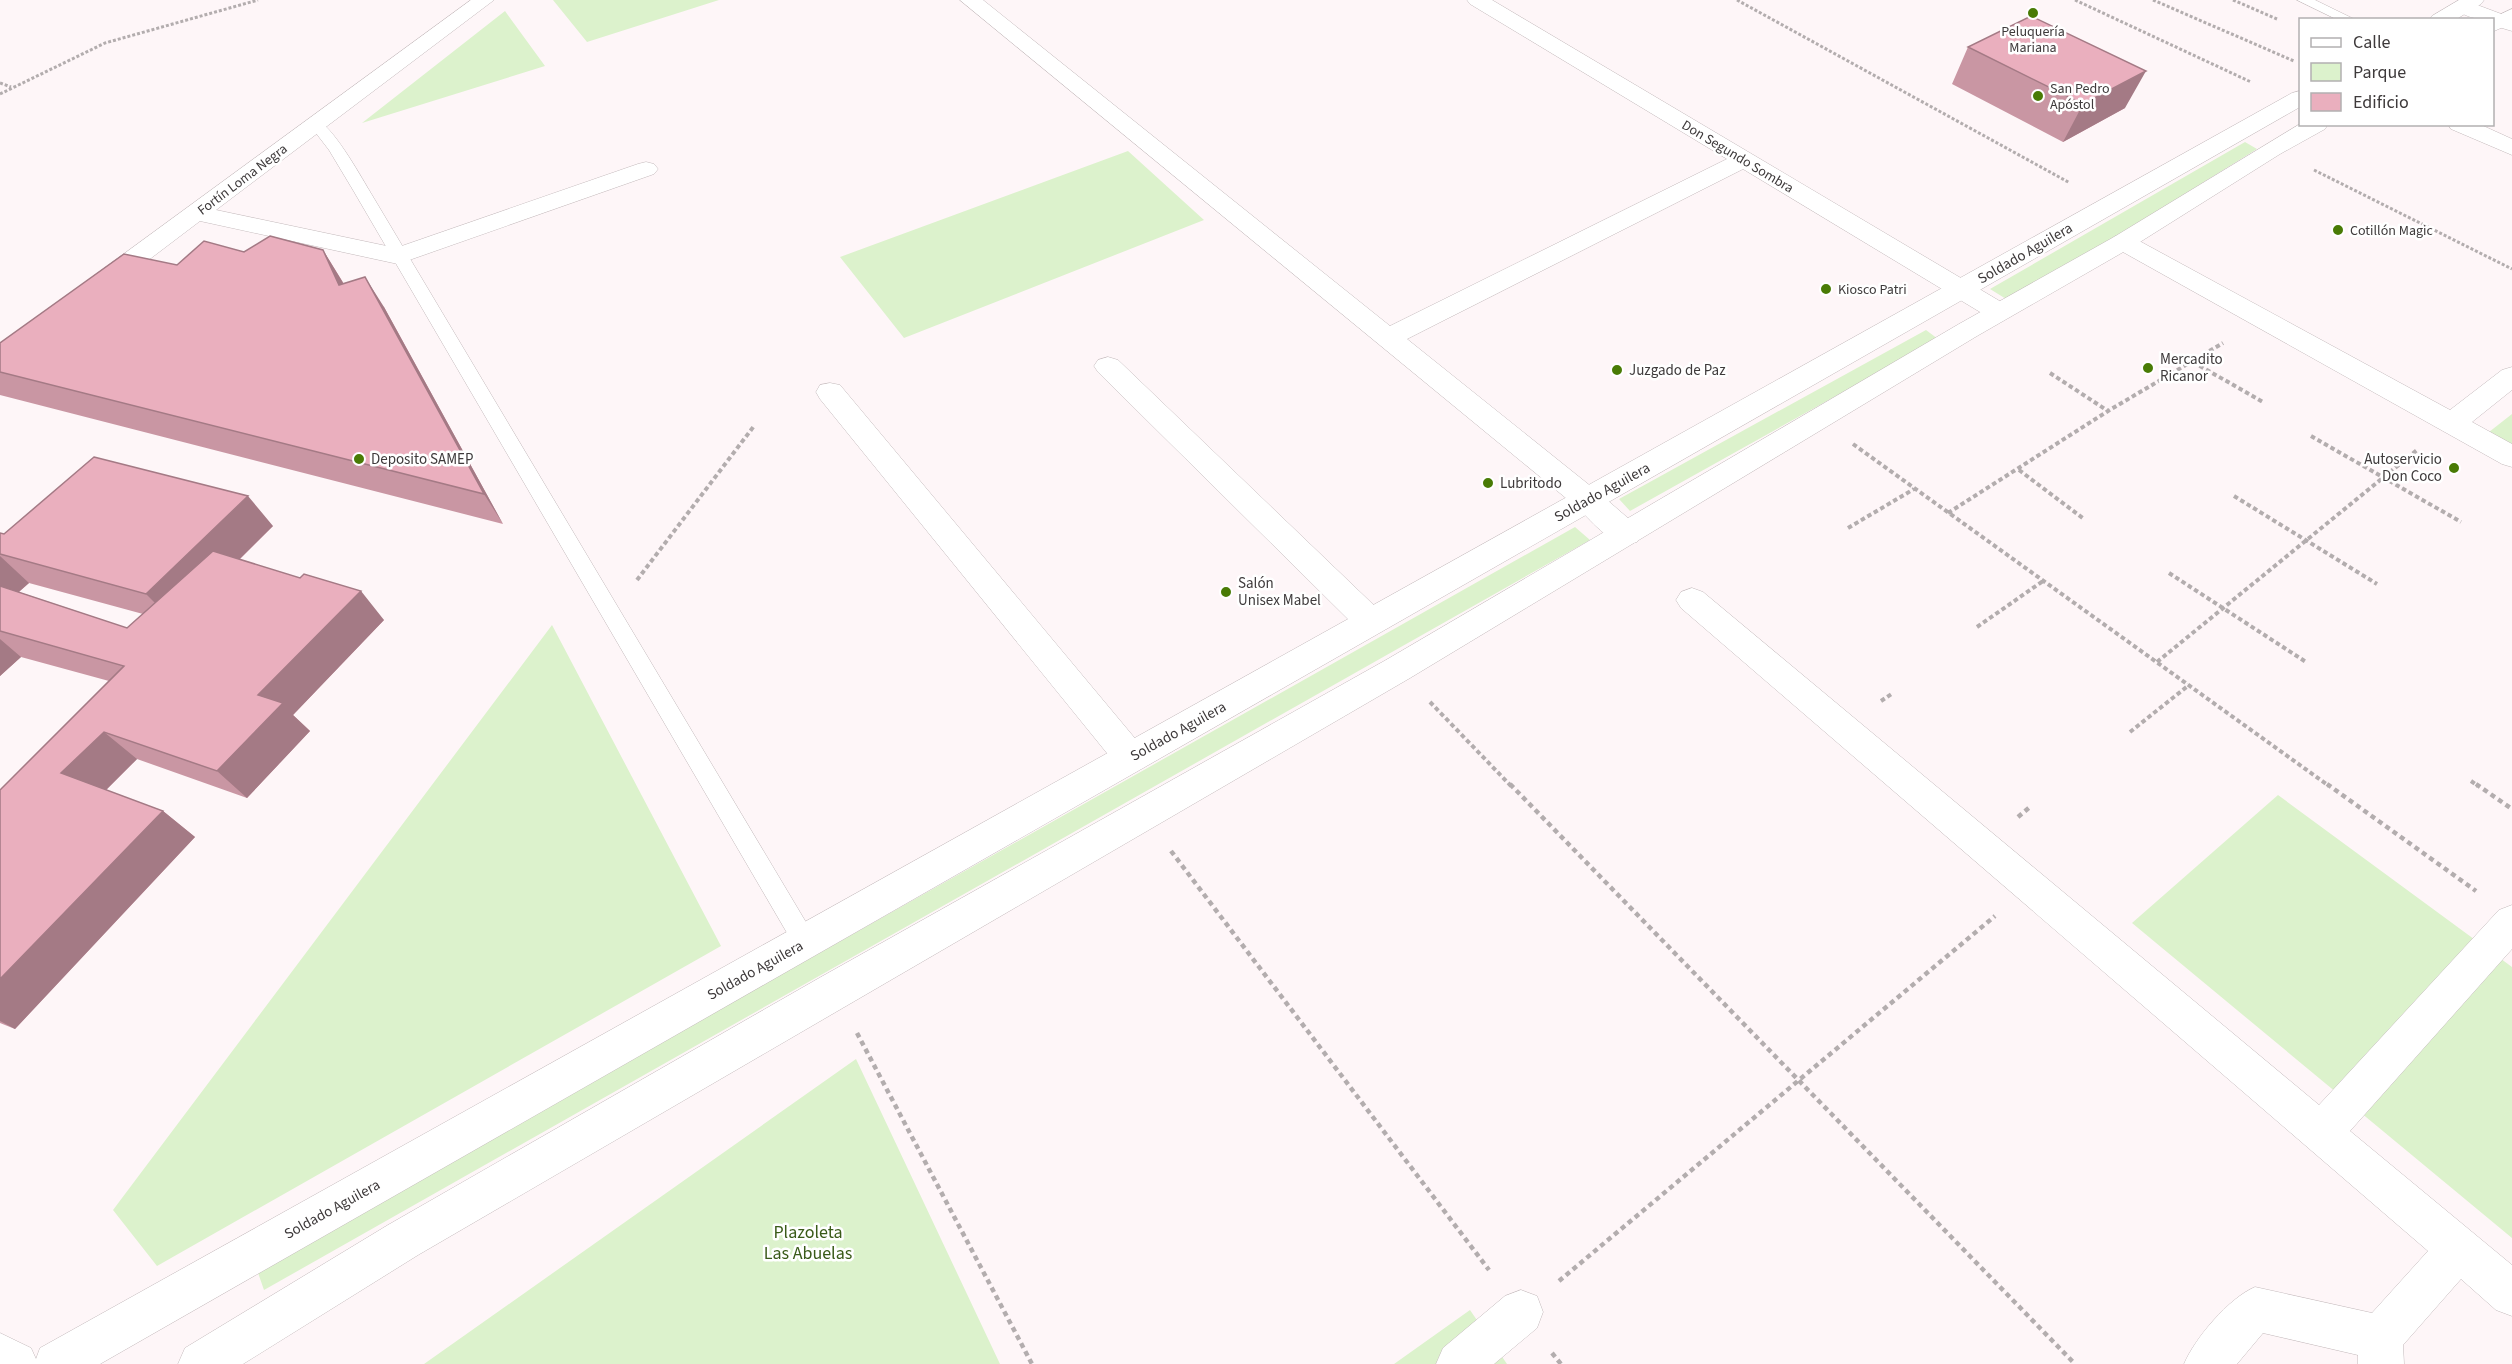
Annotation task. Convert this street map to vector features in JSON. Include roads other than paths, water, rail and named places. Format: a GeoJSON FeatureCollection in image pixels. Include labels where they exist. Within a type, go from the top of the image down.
{"type":"FeatureCollection","features":[{"type":"Feature","properties":{"kind":"street"},"geometry":{"type":"LineString","coordinates":[[970,0],[1626,534]]}},
{"type":"Feature","properties":{"kind":"street","name":"Fortín Loma Negra"},"geometry":{"type":"LineString","coordinates":[[84,296],[478,2]]}},
{"type":"Feature","properties":{"kind":"street"},"geometry":{"type":"LineString","coordinates":[[2442,18],[2468,3],[2505,22]]}},
{"type":"Feature","properties":{"kind":"street"},"geometry":{"type":"LineString","coordinates":[[1487,6],[1519,4]]}},
{"type":"Feature","properties":{"kind":"street","name":"Don Segundo Sombra"},"geometry":{"type":"LineString","coordinates":[[1487,6],[2000,312]]}},
{"type":"Feature","properties":{"kind":"street","name":"Soldado Aguilera"},"geometry":{"type":"LineString","coordinates":[[201,1364],[403,1240],[835,990],[1398,669],[1818,419],[2123,242],[2275,136],[2297,100]]}},
{"type":"Feature","properties":{"kind":"street","name":"Soldado Aguilera"},"geometry":{"type":"LineString","coordinates":[[56,1364],[2110,205],[2275,136],[2310,126]]}},
{"type":"Feature","properties":{"kind":"street"},"geometry":{"type":"LineString","coordinates":[[2463,126],[2512,148]]}},
{"type":"Feature","properties":{"kind":"street"},"geometry":{"type":"LineString","coordinates":[[1388,339],[1744,160]]}},
{"type":"Feature","properties":{"kind":"street"},"geometry":{"type":"LineString","coordinates":[[195,213],[398,256],[646,169]]}},
{"type":"Feature","properties":{"kind":"street"},"geometry":{"type":"LineString","coordinates":[[2123,242],[2512,457]]}},
{"type":"Feature","properties":{"kind":"street"},"geometry":{"type":"LineString","coordinates":[[1108,366],[1371,622]]}},
{"type":"Feature","properties":{"kind":"street"},"geometry":{"type":"LineString","coordinates":[[2452,423],[2512,376]]}},
{"type":"Feature","properties":{"kind":"street"},"geometry":{"type":"LineString","coordinates":[[830,392],[1131,758]]}},
{"type":"Feature","properties":{"kind":"street"},"geometry":{"type":"LineString","coordinates":[[1692,600],[2512,1294]]}},
{"type":"Feature","properties":{"kind":"street"},"geometry":{"type":"LineString","coordinates":[[2321,1133],[2512,922]]}},
{"type":"Feature","properties":{"kind":"street"},"geometry":{"type":"LineString","coordinates":[[2207,1364],[2255,1309],[2381,1350],[2458,1249]]}},
{"type":"Feature","properties":{"kind":"street"},"geometry":{"type":"LineString","coordinates":[[1459,1364],[1521,1312]]}},
{"type":"Feature","properties":{"kind":"street"},"geometry":{"type":"LineString","coordinates":[[0,1356],[15,1364]]}},
{"type":"Feature","properties":{"kind":"lane"},"geometry":{"type":"LineString","coordinates":[[2304,0],[2345,18]]}},
{"type":"Feature","properties":{"kind":"lane"},"geometry":{"type":"LineString","coordinates":[[316,124],[335,148],[805,942]]}},
{"type":"Feature","properties":{"kind":"place","name":"Peluquería Mariana"},"geometry":{"type":"Point","coordinates":[2033,13]}},
{"type":"Feature","properties":{"kind":"place","name":"San Pedro Apóstol"},"geometry":{"type":"Point","coordinates":[2038,96]}},
{"type":"Feature","properties":{"kind":"place","name":"Cotillón Magic"},"geometry":{"type":"Point","coordinates":[2338,230]}},
{"type":"Feature","properties":{"kind":"place","name":"Kiosco Patri"},"geometry":{"type":"Point","coordinates":[1826,289]}},
{"type":"Feature","properties":{"kind":"place","name":"Mercadito Ricanor"},"geometry":{"type":"Point","coordinates":[2148,368]}},
{"type":"Feature","properties":{"kind":"place","name":"Juzgado de Paz"},"geometry":{"type":"Point","coordinates":[1617,370]}},
{"type":"Feature","properties":{"kind":"place","name":"Deposito SAMEP"},"geometry":{"type":"Point","coordinates":[359,459]}},
{"type":"Feature","properties":{"kind":"place","name":"Autoservicio Don Coco"},"geometry":{"type":"Point","coordinates":[2454,468]}},
{"type":"Feature","properties":{"kind":"place","name":"Lubritodo"},"geometry":{"type":"Point","coordinates":[1488,483]}},
{"type":"Feature","properties":{"kind":"place","name":"Salón Unisex Mabel"},"geometry":{"type":"Point","coordinates":[1226,592]}},
{"type":"Feature","properties":{"kind":"park label","name":"Plazoleta Las Abuelas"},"geometry":{"type":"Point","coordinates":[808,1242]}}]}
